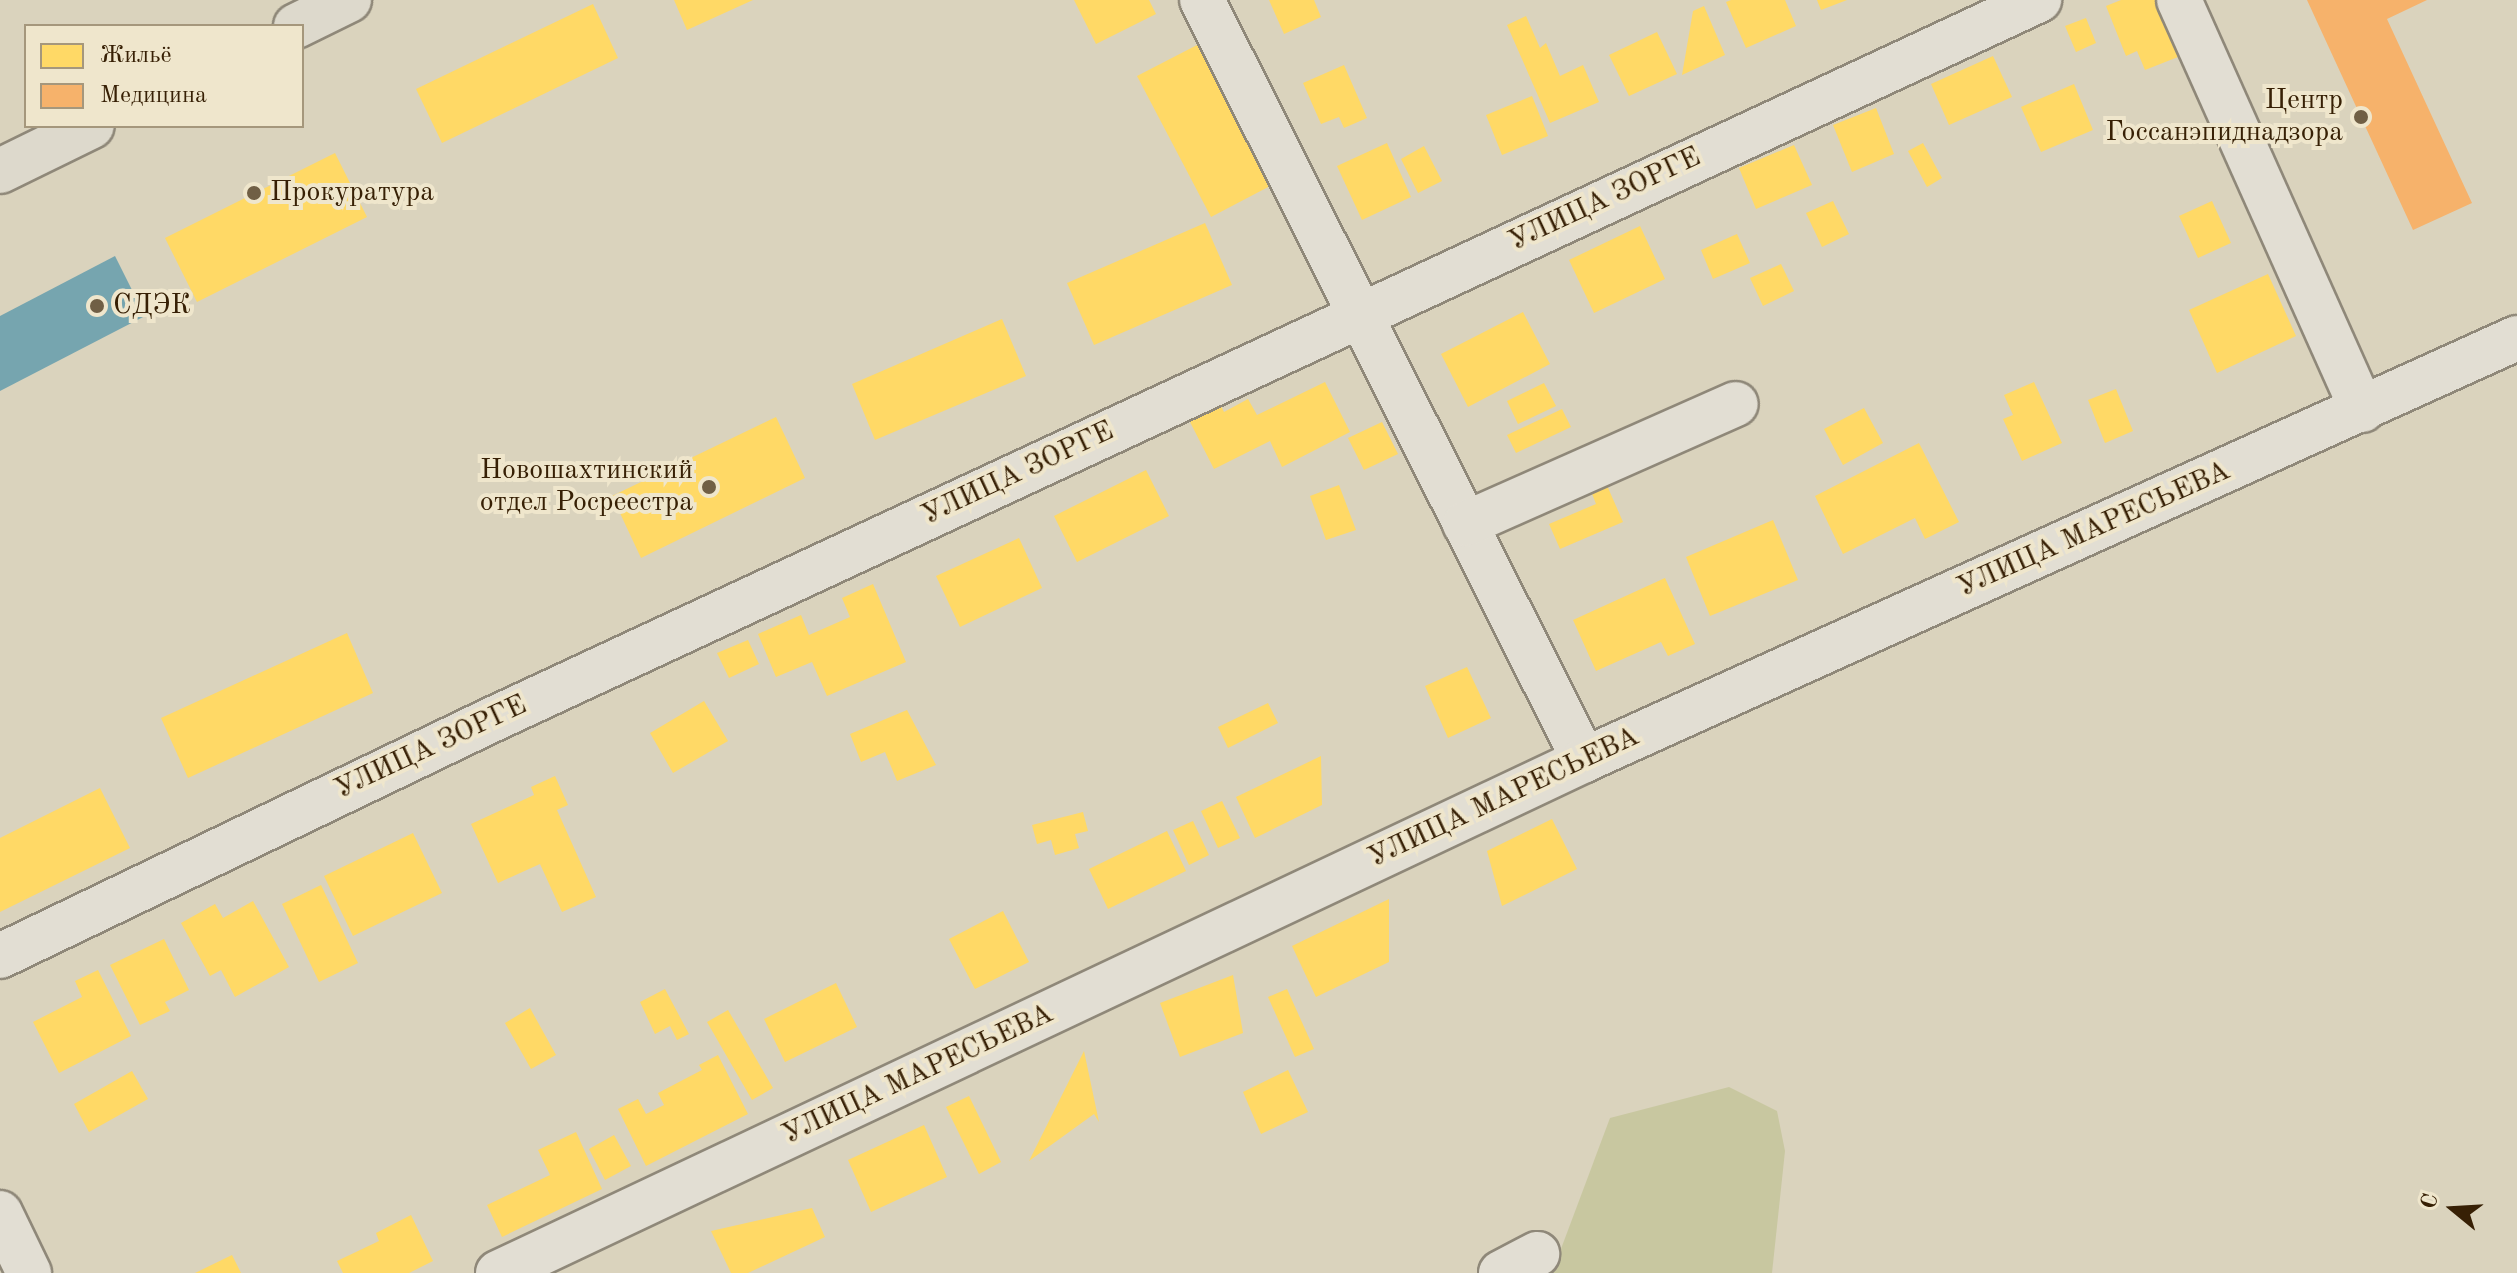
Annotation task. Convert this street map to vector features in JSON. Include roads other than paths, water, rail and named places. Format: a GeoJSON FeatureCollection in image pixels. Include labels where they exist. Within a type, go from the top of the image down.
{"type":"FeatureCollection","features":[{"type":"Feature","properties":{"kind":"highway"},"geometry":{"type":"LineString","coordinates":[[300,24],[349,0]]}},
{"type":"Feature","properties":{"kind":"highway"},"geometry":{"type":"LineString","coordinates":[[0,171],[88,128]]}},
{"type":"Feature","properties":{"kind":"street"},"geometry":{"type":"LineString","coordinates":[[1202,0],[1584,760]]}},
{"type":"Feature","properties":{"kind":"street","name":"УЛИЦА ЗОРГЕ"},"geometry":{"type":"LineString","coordinates":[[0,956],[113,897],[1359,314],[2039,0]]}},
{"type":"Feature","properties":{"kind":"street"},"geometry":{"type":"LineString","coordinates":[[2179,0],[2362,410]]}},
{"type":"Feature","properties":{"kind":"street","name":"УЛИЦА МАРЕСЬЕВА"},"geometry":{"type":"LineString","coordinates":[[498,1273],[1584,760],[2517,338]]}},
{"type":"Feature","properties":{"kind":"street"},"geometry":{"type":"LineString","coordinates":[[1465,524],[1736,404]]}},
{"type":"Feature","properties":{"kind":"street"},"geometry":{"type":"LineString","coordinates":[[0,1213],[29,1273]]}},
{"type":"Feature","properties":{"kind":"place","name":"Центр Госсанэпиднадзора"},"geometry":{"type":"Point","coordinates":[2361,117]}},
{"type":"Feature","properties":{"kind":"place","name":"Прокуратура"},"geometry":{"type":"Point","coordinates":[254,193]}},
{"type":"Feature","properties":{"kind":"place","name":"СДЭК"},"geometry":{"type":"Point","coordinates":[97,306]}},
{"type":"Feature","properties":{"kind":"place","name":"Новошахтинский отдел Росреестра"},"geometry":{"type":"Point","coordinates":[709,487]}}]}
